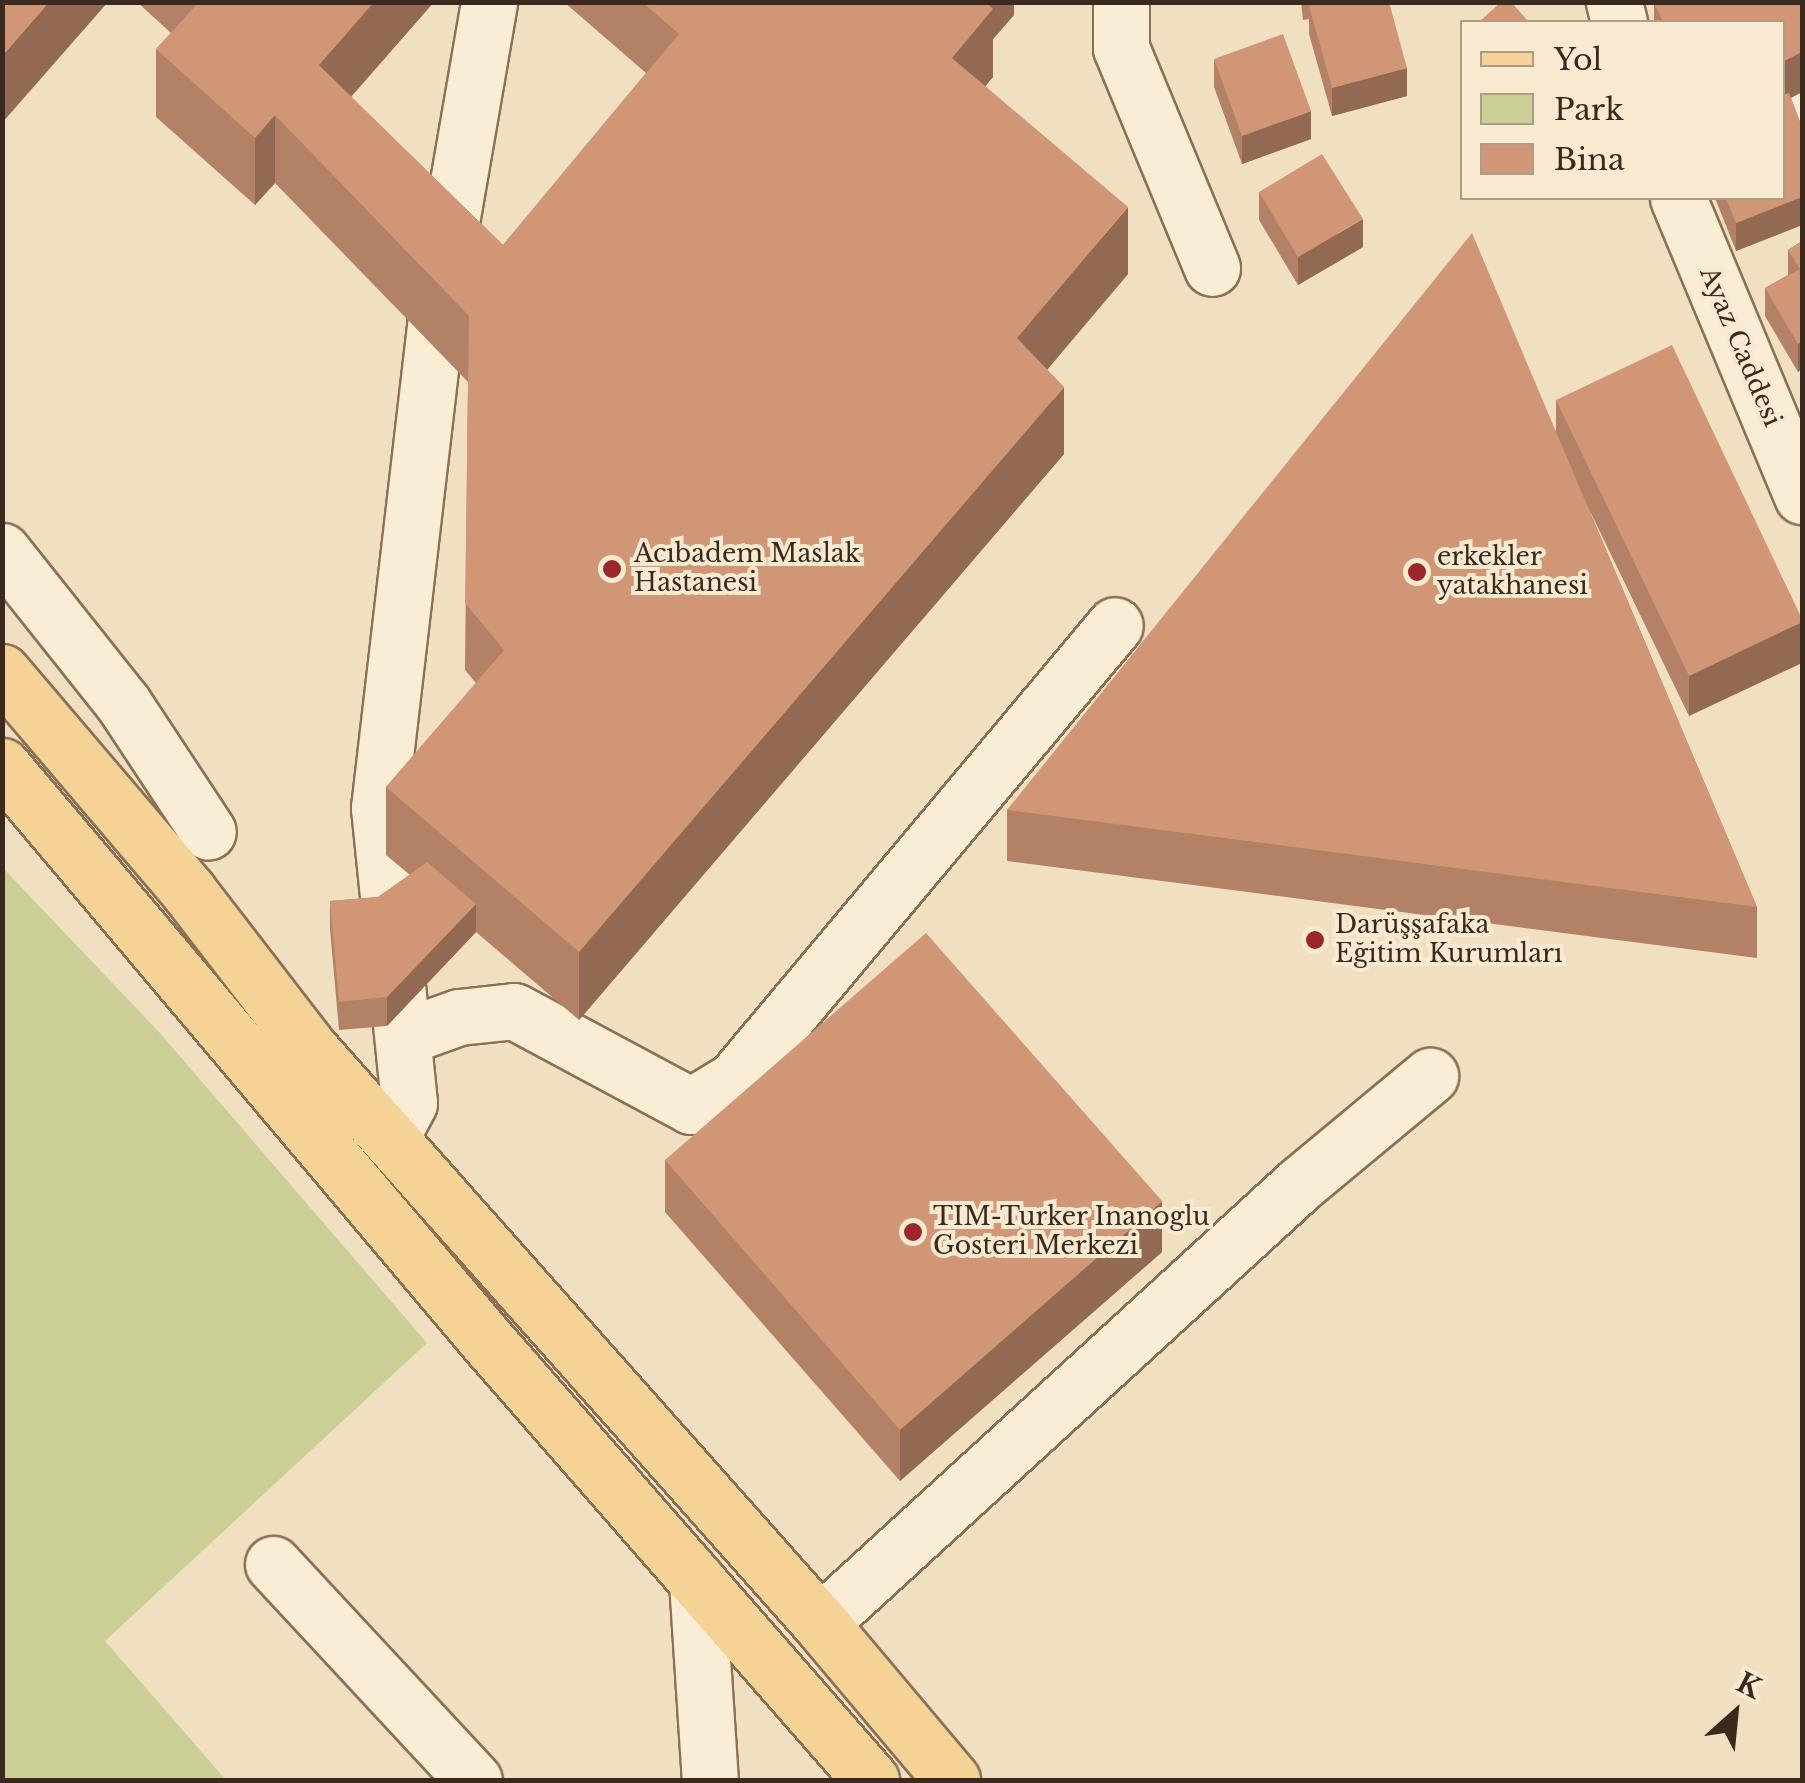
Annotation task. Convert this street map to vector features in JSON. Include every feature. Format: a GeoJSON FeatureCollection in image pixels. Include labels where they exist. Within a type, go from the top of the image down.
{"type":"FeatureCollection","features":[{"type":"Feature","properties":{"kind":"main road"},"geometry":{"type":"LineString","coordinates":[[2,672],[188,892],[310,1048],[820,1623],[952,1780]]}},
{"type":"Feature","properties":{"kind":"main road"},"geometry":{"type":"LineString","coordinates":[[2,766],[490,1344],[871,1780]]}},
{"type":"Feature","properties":{"kind":"street"},"geometry":{"type":"LineString","coordinates":[[390,1140],[409,1102],[379,808],[440,292],[489,2]]}},
{"type":"Feature","properties":{"kind":"street"},"geometry":{"type":"LineString","coordinates":[[1121,2],[1121,48],[1212,268]]}},
{"type":"Feature","properties":{"kind":"street","name":"Ayaz Caddesi"},"geometry":{"type":"LineString","coordinates":[[1679,200],[1802,496]]}},
{"type":"Feature","properties":{"kind":"street"},"geometry":{"type":"LineString","coordinates":[[2,551],[123,703],[208,832]]}},
{"type":"Feature","properties":{"kind":"street"},"geometry":{"type":"LineString","coordinates":[[403,1037],[459,1016],[514,1011],[691,1106],[734,1080],[1115,625]]}},
{"type":"Feature","properties":{"kind":"street"},"geometry":{"type":"LineString","coordinates":[[820,1623],[1287,1195],[1430,1076]]}},
{"type":"Feature","properties":{"kind":"street"},"geometry":{"type":"LineString","coordinates":[[273,1564],[474,1780]]}},
{"type":"Feature","properties":{"kind":"street"},"geometry":{"type":"LineString","coordinates":[[697,1581],[710,1780]]}},
{"type":"Feature","properties":{"kind":"green space"},"geometry":{"type":"Polygon","coordinates":[[[2,867],[159,1032],[427,1343],[105,1641],[226,1780],[3,1780],[2,867]]]}},
{"type":"Feature","properties":{"kind":"building"},"geometry":{"type":"Polygon","coordinates":[[[2,2],[49,2],[2,56],[2,2]]]}},
{"type":"Feature","properties":{"kind":"building"},"geometry":{"type":"Polygon","coordinates":[[[199,2],[374,2],[319,65],[503,245],[679,34],[642,2],[986,2],[993,9],[952,58],[1128,207],[1017,338],[1064,387],[579,952],[386,787],[504,650],[465,603],[469,316],[275,115],[255,138],[156,49],[199,2]]]}},
{"type":"Feature","properties":{"kind":"building"},"geometry":{"type":"Polygon","coordinates":[[[1323,2],[1389,2],[1407,68],[1332,88],[1309,6],[1323,2]]]}},
{"type":"Feature","properties":{"kind":"building"},"geometry":{"type":"Polygon","coordinates":[[[1501,2],[1511,2],[1527,20],[1481,20],[1501,2]]]}},
{"type":"Feature","properties":{"kind":"building"},"geometry":{"type":"Polygon","coordinates":[[[1802,2],[1802,52],[1785,60],[1785,20],[1662,20],[1654,3],[1802,2]]]}},
{"type":"Feature","properties":{"kind":"building"},"geometry":{"type":"Polygon","coordinates":[[[1283,34],[1311,111],[1242,136],[1214,59],[1283,34]]]}},
{"type":"Feature","properties":{"kind":"building"},"geometry":{"type":"Polygon","coordinates":[[[1789,93],[1802,128],[1802,197],[1736,223],[1727,200],[1785,200],[1785,94],[1789,93]]]}},
{"type":"Feature","properties":{"kind":"building"},"geometry":{"type":"Polygon","coordinates":[[[1322,154],[1363,219],[1298,257],[1259,192],[1322,154]]]}},
{"type":"Feature","properties":{"kind":"building","name":"erkekler yatakhanesi"},"geometry":{"type":"Polygon","coordinates":[[[1472,233],[1757,907],[1007,810],[1472,233]]]}},
{"type":"Feature","properties":{"kind":"building"},"geometry":{"type":"Polygon","coordinates":[[[1802,241],[1802,341],[1798,344],[1765,288],[1800,269],[1788,250],[1802,241]]]}},
{"type":"Feature","properties":{"kind":"building"},"geometry":{"type":"Polygon","coordinates":[[[1672,345],[1802,619],[1689,676],[1556,400],[1672,345]]]}},
{"type":"Feature","properties":{"kind":"building"},"geometry":{"type":"Polygon","coordinates":[[[427,862],[476,904],[387,997],[339,1002],[330,901],[378,897],[427,862]]]}},
{"type":"Feature","properties":{"kind":"building","name":"TIM-Turker Inanoglu Gosteri Merkezi"},"geometry":{"type":"Polygon","coordinates":[[[926,933],[1162,1201],[900,1430],[665,1160],[926,933]]]}},
{"type":"Feature","properties":{"kind":"place","name":"Acıbadem Maslak Hastanesi"},"geometry":{"type":"Point","coordinates":[612,569]}},
{"type":"Feature","properties":{"kind":"place","name":"erkekler yatakhanesi"},"geometry":{"type":"Point","coordinates":[1417,572]}},
{"type":"Feature","properties":{"kind":"place","name":"Darüşşafaka Eğitim Kurumları"},"geometry":{"type":"Point","coordinates":[1315,940]}},
{"type":"Feature","properties":{"kind":"place","name":"TIM-Turker Inanoglu Gosteri Merkezi"},"geometry":{"type":"Point","coordinates":[913,1232]}}]}
